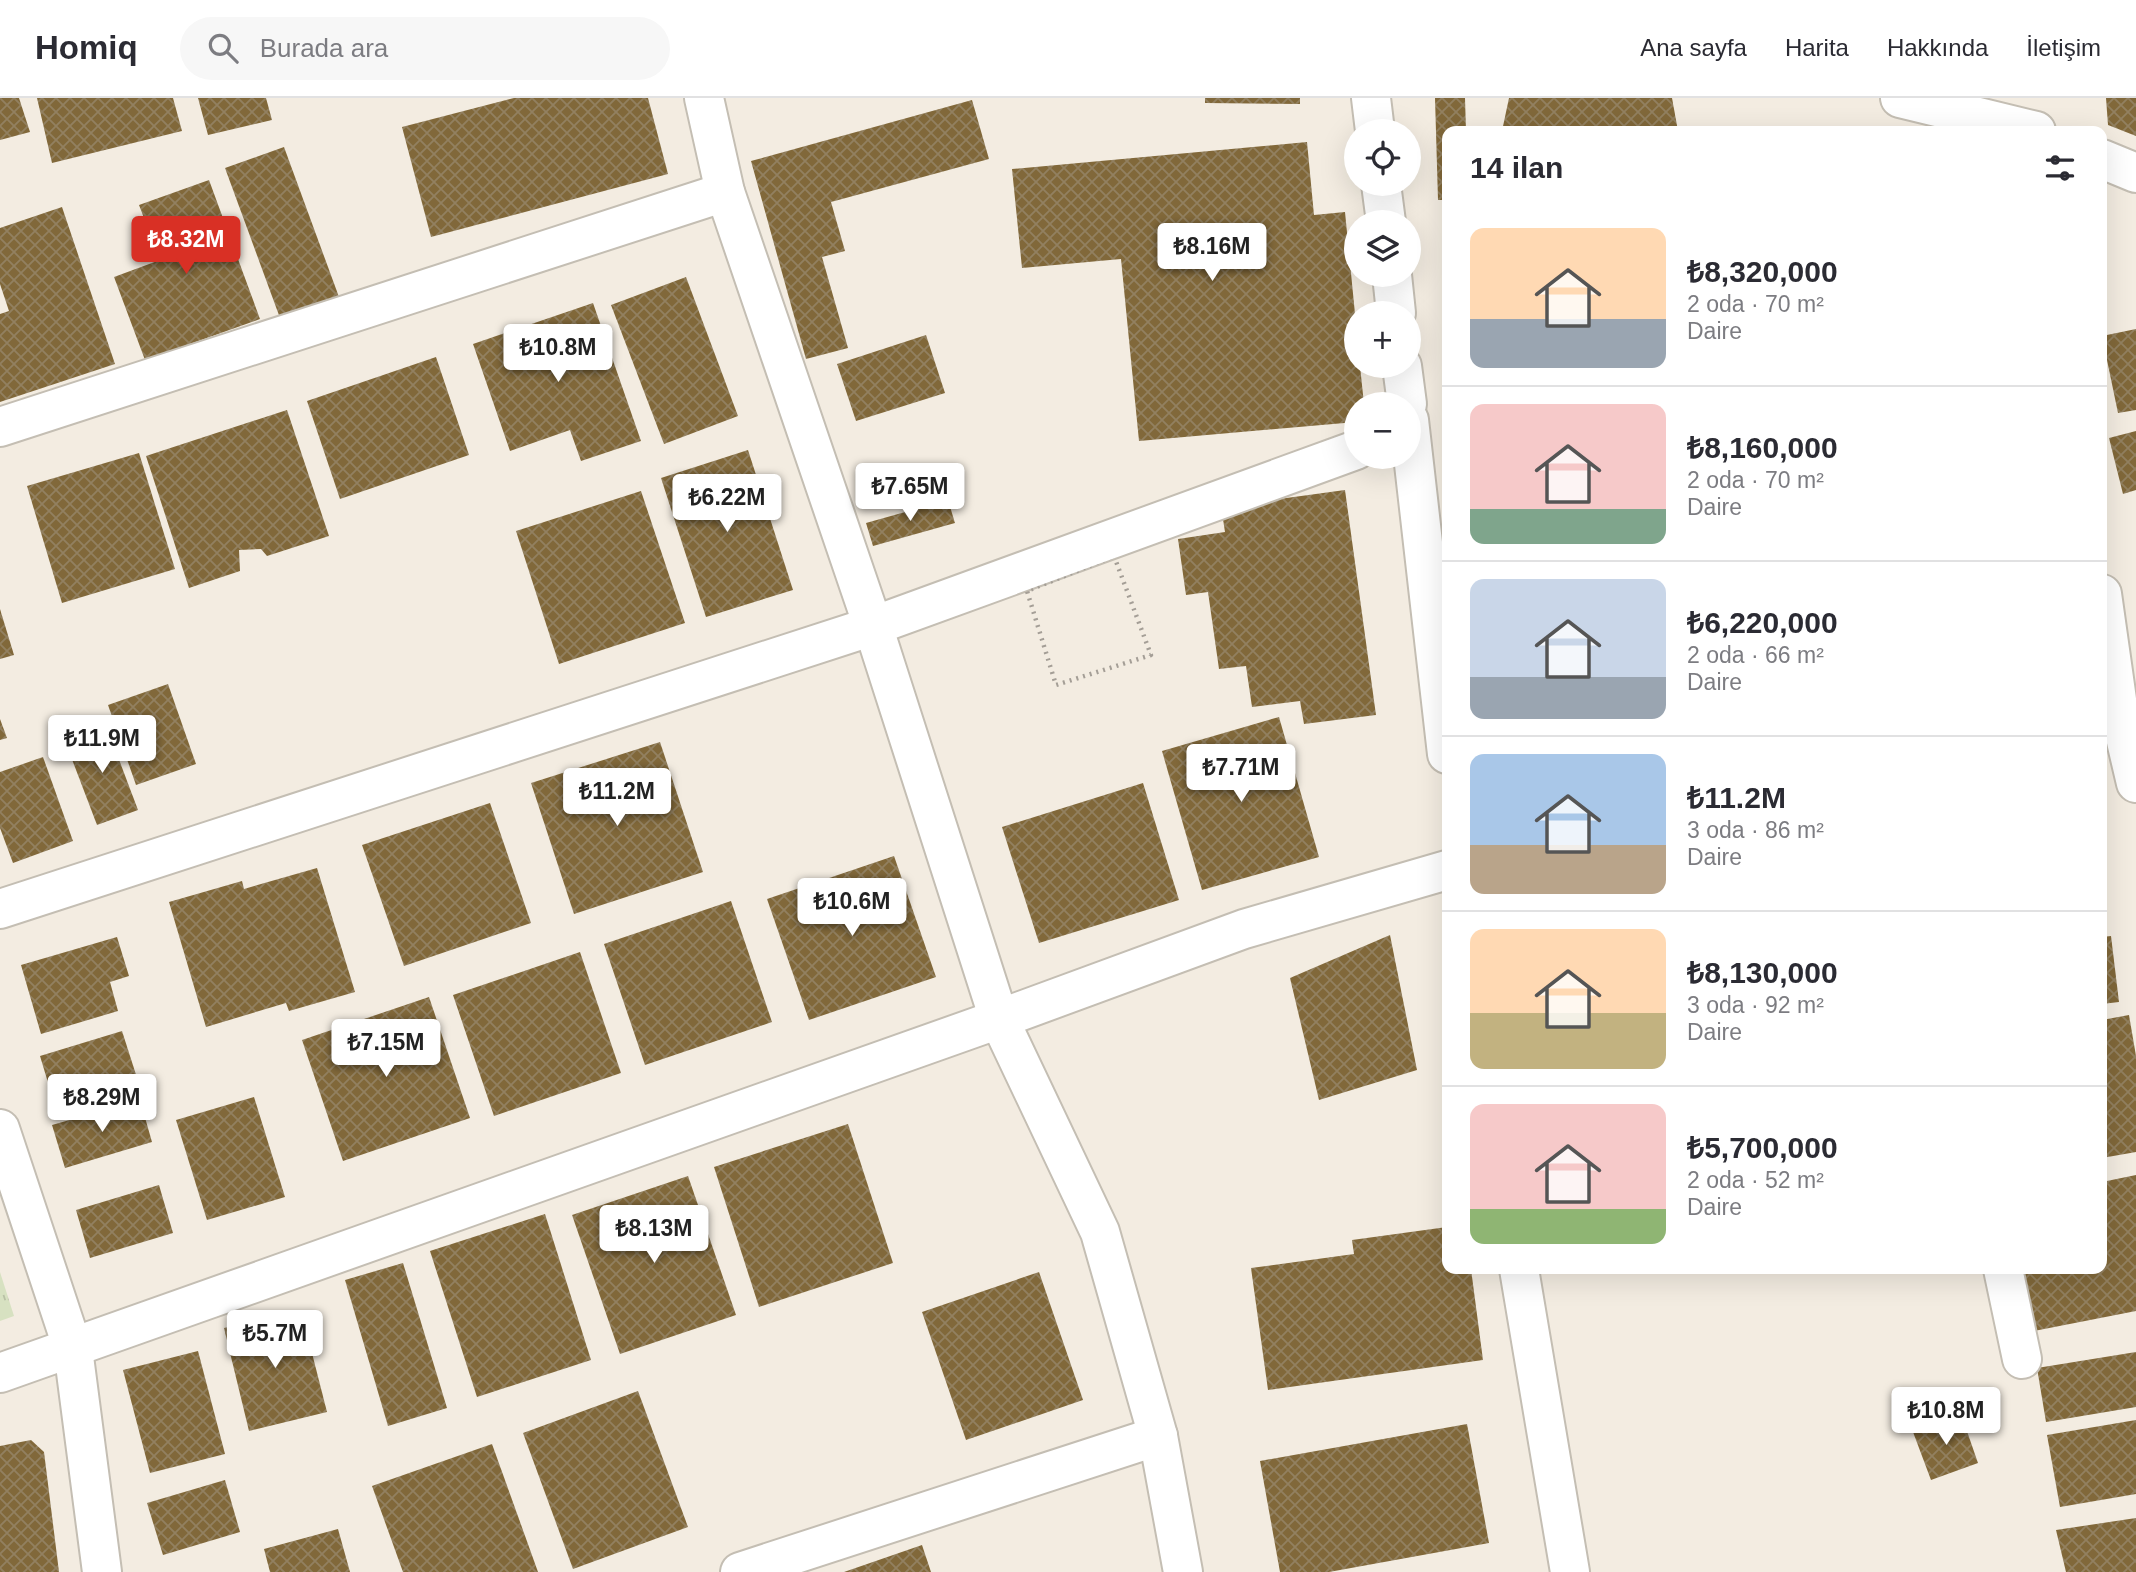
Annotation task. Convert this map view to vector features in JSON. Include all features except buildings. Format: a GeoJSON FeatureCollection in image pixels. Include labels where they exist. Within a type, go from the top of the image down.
{"type":"FeatureCollection","features":[{"type":"Feature","properties":{"kind":"street"},"geometry":{"type":"LineString","coordinates":[[704,98],[725,192],[873,626],[999,1019],[1100,1233],[1158,1436],[1183,1572]]}},
{"type":"Feature","properties":{"kind":"street"},"geometry":{"type":"LineString","coordinates":[[1371,98],[1374,119]]}},
{"type":"Feature","properties":{"kind":"street"},"geometry":{"type":"LineString","coordinates":[[1900,98],[2015,126]]}},
{"type":"Feature","properties":{"kind":"street"},"geometry":{"type":"LineString","coordinates":[[2040,98],[2042,126]]}},
{"type":"Feature","properties":{"kind":"street"},"geometry":{"type":"LineString","coordinates":[[2107,161],[2136,173]]}},
{"type":"Feature","properties":{"kind":"street"},"geometry":{"type":"LineString","coordinates":[[0,427],[725,192]]}},
{"type":"Feature","properties":{"kind":"street"},"geometry":{"type":"LineString","coordinates":[[0,909],[873,626],[1344,454]]}},
{"type":"Feature","properties":{"kind":"street"},"geometry":{"type":"LineString","coordinates":[[1414,469],[1442,710]]}},
{"type":"Feature","properties":{"kind":"street"},"geometry":{"type":"LineString","coordinates":[[2107,666],[2110,709],[2136,783]]}},
{"type":"Feature","properties":{"kind":"street"},"geometry":{"type":"LineString","coordinates":[[0,1373],[999,1019],[1244,929],[1442,871]]}},
{"type":"Feature","properties":{"kind":"street"},"geometry":{"type":"LineString","coordinates":[[0,1129],[73,1349],[102,1572]]}},
{"type":"Feature","properties":{"kind":"street"},"geometry":{"type":"LineString","coordinates":[[1520,1274],[1570,1572]]}},
{"type":"Feature","properties":{"kind":"street"},"geometry":{"type":"LineString","coordinates":[[2004,1274],[2022,1359]]}},
{"type":"Feature","properties":{"kind":"street"},"geometry":{"type":"LineString","coordinates":[[740,1572],[1158,1436]]}},
{"type":"Feature","properties":{"kind":"path"},"geometry":{"type":"LineString","coordinates":[[1114,556],[1151,655],[1056,685],[1027,591],[1114,556]]}},
{"type":"Feature","properties":{"kind":"green space"},"geometry":{"type":"Polygon","coordinates":[[[0,1272],[14,1316],[0,1321],[0,1272]]]}}]}
